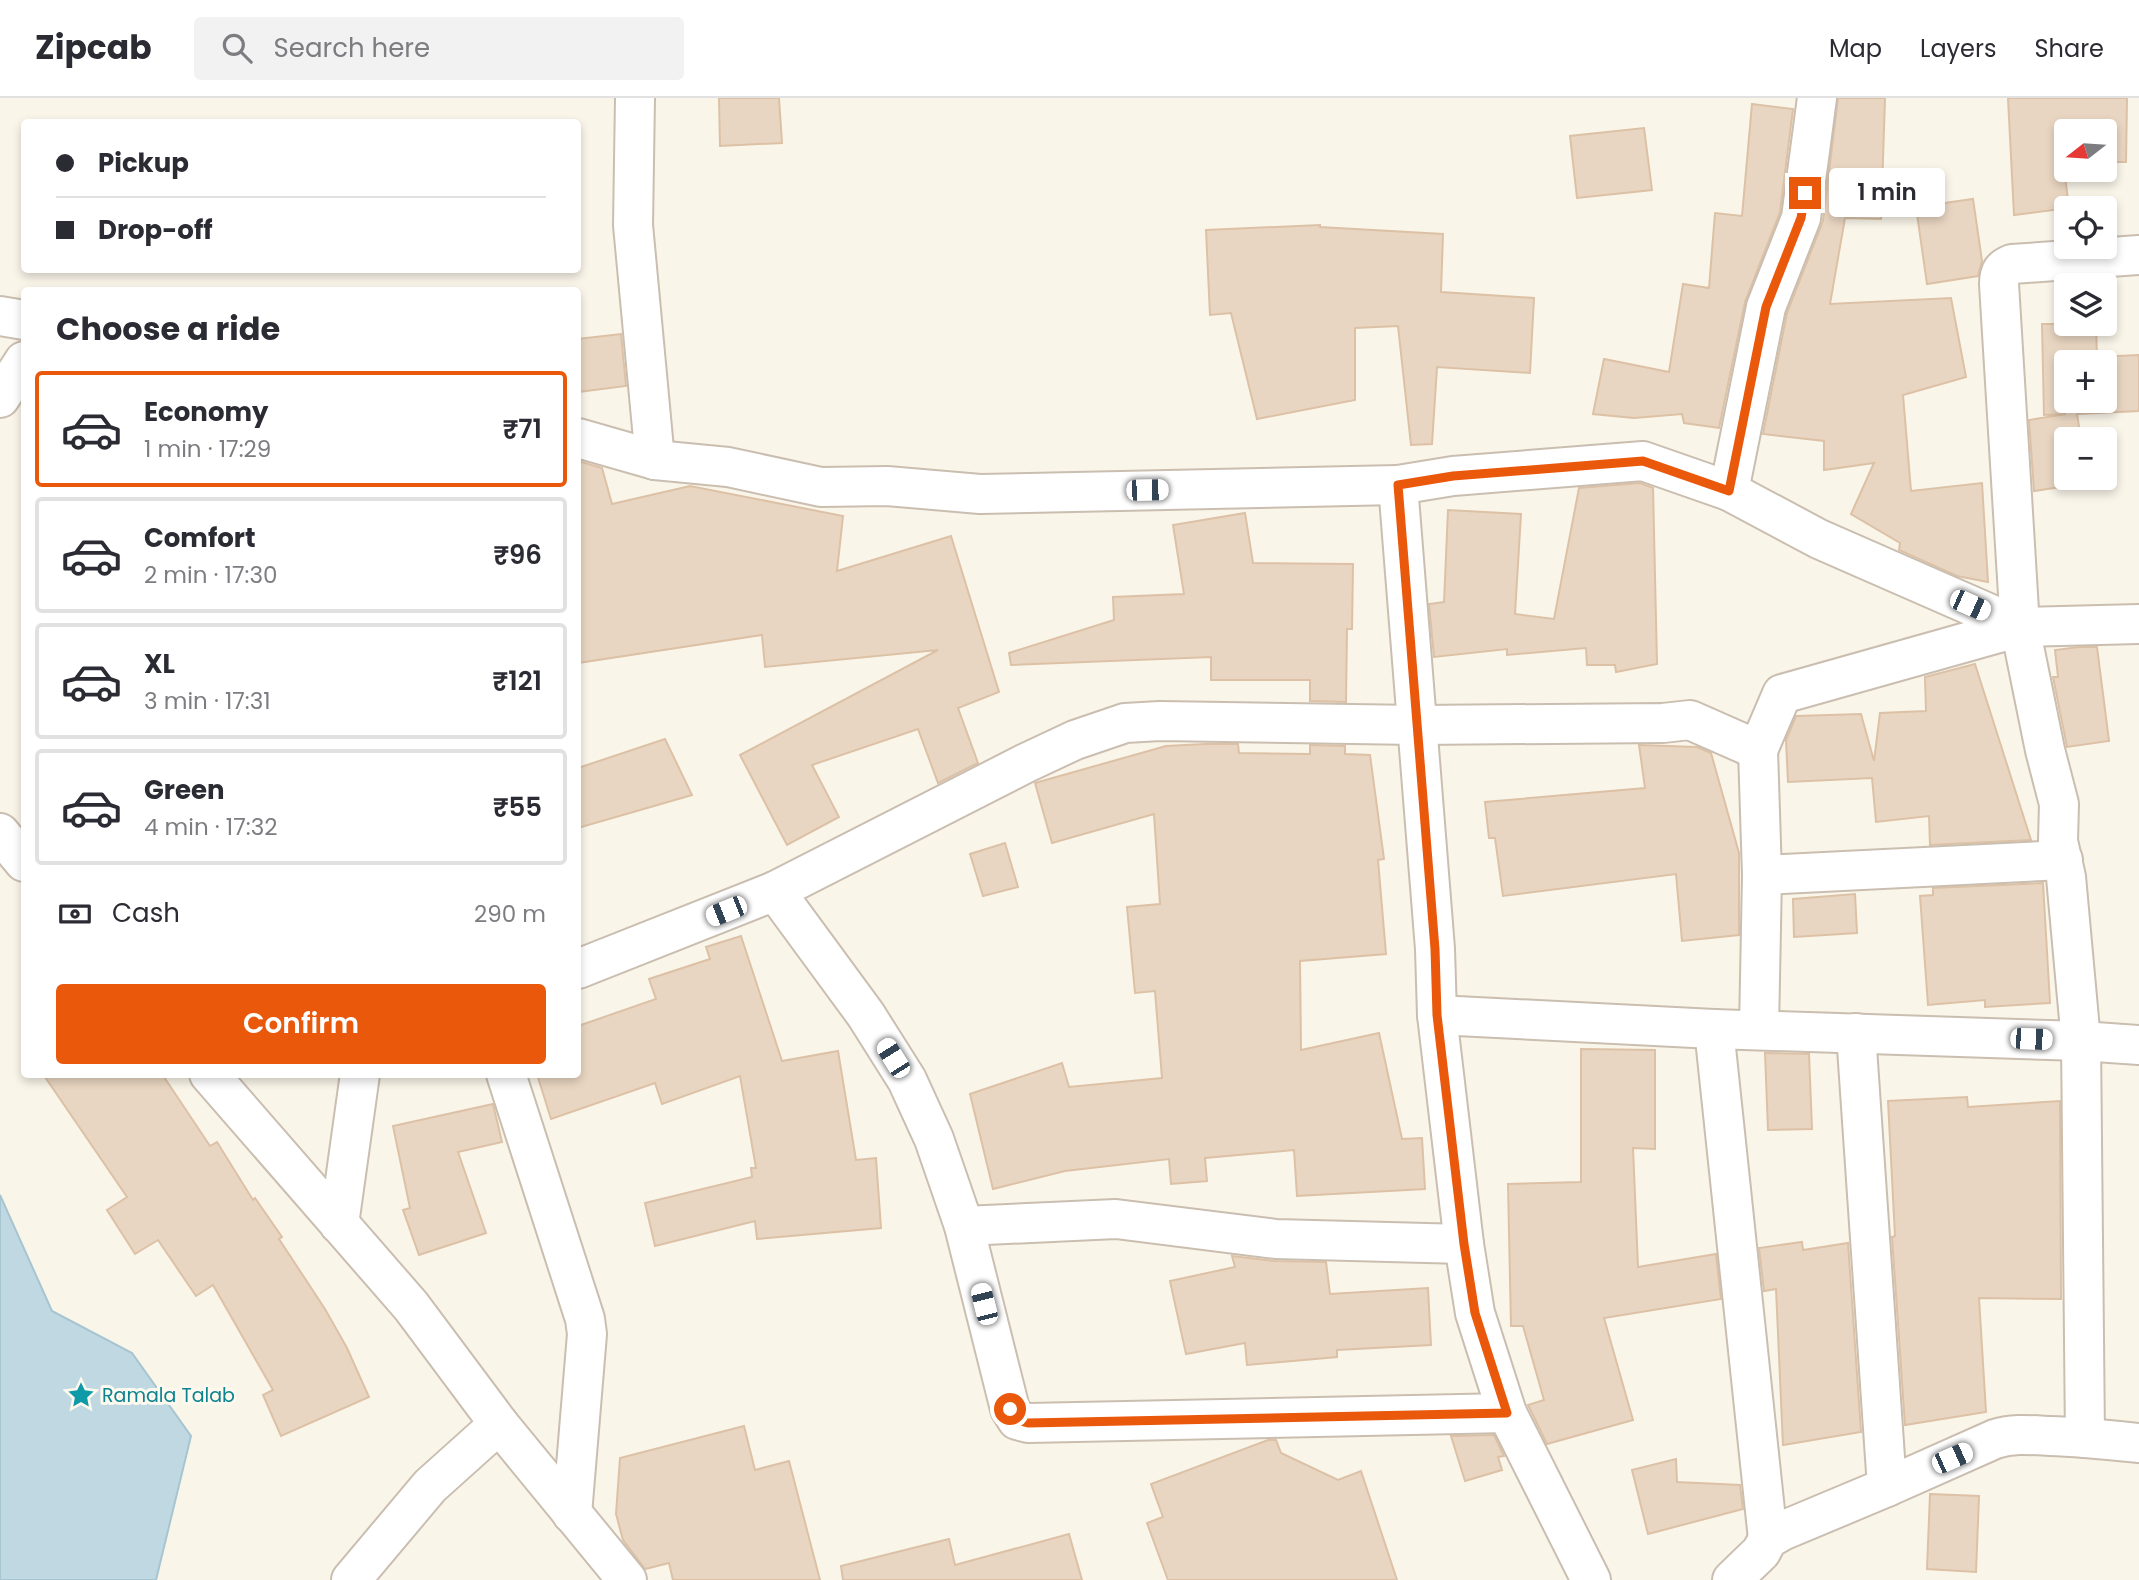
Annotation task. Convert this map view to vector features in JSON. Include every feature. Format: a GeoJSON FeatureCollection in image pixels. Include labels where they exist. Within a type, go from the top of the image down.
{"type":"FeatureCollection","features":[{"type":"Feature","properties":{"kind":"street"},"geometry":{"type":"LineString","coordinates":[[635,98],[632,225],[655,460]]}},
{"type":"Feature","properties":{"kind":"street"},"geometry":{"type":"LineString","coordinates":[[1729,491],[1766,307],[1801,218],[1816,98]]}},
{"type":"Feature","properties":{"kind":"street"},"geometry":{"type":"LineString","coordinates":[[2085,1438],[2081,1041],[2063,860],[2058,841],[2059,804],[2020,627],[1999,275],[2004,268],[2012,264],[2139,255]]}},
{"type":"Feature","properties":{"kind":"street"},"geometry":{"type":"LineString","coordinates":[[0,316],[21,320]]}},
{"type":"Feature","properties":{"kind":"street"},"geometry":{"type":"LineString","coordinates":[[0,398],[21,366]]}},
{"type":"Feature","properties":{"kind":"street"},"geometry":{"type":"LineString","coordinates":[[581,439],[655,460],[728,467],[821,487],[887,486],[980,494],[1398,485],[1453,476],[1643,461],[1729,491],[1819,539],[2020,627]]}},
{"type":"Feature","properties":{"kind":"street"},"geometry":{"type":"LineString","coordinates":[[1398,485],[1435,949],[1437,1015],[1464,1244],[1475,1313],[1507,1413],[1591,1580]]}},
{"type":"Feature","properties":{"kind":"street"},"geometry":{"type":"LineString","coordinates":[[1759,1030],[1762,875],[1758,751],[1782,694],[2020,627],[2139,624]]}},
{"type":"Feature","properties":{"kind":"street"},"geometry":{"type":"LineString","coordinates":[[581,968],[775,891],[1026,762],[1075,740],[1125,723],[1160,721],[1417,725],[1663,723],[1690,720],[1758,751]]}},
{"type":"Feature","properties":{"kind":"street"},"geometry":{"type":"LineString","coordinates":[[0,833],[21,858]]}},
{"type":"Feature","properties":{"kind":"street"},"geometry":{"type":"LineString","coordinates":[[1762,875],[2063,860]]}},
{"type":"Feature","properties":{"kind":"street"},"geometry":{"type":"LineString","coordinates":[[775,891],[866,1015],[907,1080],[934,1139],[964,1226],[1010,1409],[1017,1420],[1042,1423],[1507,1413]]}},
{"type":"Feature","properties":{"kind":"street"},"geometry":{"type":"LineString","coordinates":[[1437,1015],[1714,1029],[2139,1045]]}},
{"type":"Feature","properties":{"kind":"street"},"geometry":{"type":"LineString","coordinates":[[1714,1029],[1768,1539],[1761,1552],[1731,1580]]}},
{"type":"Feature","properties":{"kind":"street"},"geometry":{"type":"LineString","coordinates":[[1856,1033],[1887,1488]]}},
{"type":"Feature","properties":{"kind":"street"},"geometry":{"type":"LineString","coordinates":[[212,1078],[411,1306],[499,1424],[627,1580]]}},
{"type":"Feature","properties":{"kind":"street"},"geometry":{"type":"LineString","coordinates":[[339,1224],[359,1078]]}},
{"type":"Feature","properties":{"kind":"street"},"geometry":{"type":"LineString","coordinates":[[507,1078],[585,1319],[587,1334],[572,1514]]}},
{"type":"Feature","properties":{"kind":"street"},"geometry":{"type":"LineString","coordinates":[[964,1226],[1116,1219],[1276,1239],[1464,1244]]}},
{"type":"Feature","properties":{"kind":"street"},"geometry":{"type":"LineString","coordinates":[[351,1580],[430,1486],[499,1424]]}},
{"type":"Feature","properties":{"kind":"street"},"geometry":{"type":"LineString","coordinates":[[1768,1539],[2008,1435],[2139,1443]]}},
{"type":"Feature","properties":{"kind":"water","name":"Ramala Talab"},"geometry":{"type":"Polygon","coordinates":[[[0,1195],[52,1311],[132,1353],[191,1436],[156,1580],[0,1580],[0,1195]]]}},
{"type":"Feature","properties":{"kind":"building"},"geometry":{"type":"Polygon","coordinates":[[[719,98],[779,98],[782,143],[720,146],[719,98]]]}},
{"type":"Feature","properties":{"kind":"building"},"geometry":{"type":"Polygon","coordinates":[[[1838,98],[1885,98],[1881,219],[1845,218],[1830,304],[1951,298],[1966,377],[1903,395],[1911,491],[1982,483],[1988,582],[1957,576],[1899,550],[1900,543],[1851,514],[1874,463],[1824,470],[1824,441],[1763,434],[1787,313],[1823,221],[1838,98]]]}},
{"type":"Feature","properties":{"kind":"building"},"geometry":{"type":"Polygon","coordinates":[[[2008,98],[2127,98],[2126,162],[2118,162],[2118,119],[2054,119],[2054,182],[2066,182],[2068,196],[2054,196],[2054,210],[2014,215],[2008,98]]]}},
{"type":"Feature","properties":{"kind":"building"},"geometry":{"type":"Polygon","coordinates":[[[1752,104],[1793,109],[1780,212],[1745,302],[1719,428],[1684,423],[1682,414],[1634,418],[1593,414],[1604,359],[1669,372],[1683,284],[1709,288],[1715,213],[1742,216],[1752,104]]]}},
{"type":"Feature","properties":{"kind":"building"},"geometry":{"type":"Polygon","coordinates":[[[1644,128],[1652,190],[1577,198],[1570,136],[1644,128]]]}},
{"type":"Feature","properties":{"kind":"building"},"geometry":{"type":"Polygon","coordinates":[[[1973,199],[1982,261],[1978,276],[1927,284],[1916,207],[1973,199]]]}},
{"type":"Feature","properties":{"kind":"building"},"geometry":{"type":"Polygon","coordinates":[[[1320,225],[1443,234],[1441,292],[1534,298],[1530,373],[1437,367],[1432,444],[1411,445],[1398,326],[1355,328],[1355,400],[1257,419],[1231,313],[1210,315],[1206,230],[1320,225]]]}},
{"type":"Feature","properties":{"kind":"building"},"geometry":{"type":"Polygon","coordinates":[[[2042,324],[2054,324],[2054,336],[2096,336],[2097,350],[2054,350],[2054,413],[2098,413],[2077,414],[2079,427],[2054,427],[2054,488],[2034,491],[2029,420],[2066,414],[2044,415],[2042,324]]]}},
{"type":"Feature","properties":{"kind":"building"},"geometry":{"type":"Polygon","coordinates":[[[621,334],[626,386],[581,392],[581,339],[621,334]]]}},
{"type":"Feature","properties":{"kind":"building"},"geometry":{"type":"Polygon","coordinates":[[[2139,355],[2139,411],[2117,412],[2117,356],[2139,355]]]}},
{"type":"Feature","properties":{"kind":"building"},"geometry":{"type":"Polygon","coordinates":[[[581,462],[602,468],[612,504],[690,486],[843,516],[837,571],[951,536],[999,692],[958,708],[978,763],[938,783],[918,729],[812,765],[839,817],[787,845],[740,755],[938,650],[765,667],[762,635],[581,663],[581,462]]]}},
{"type":"Feature","properties":{"kind":"building"},"geometry":{"type":"Polygon","coordinates":[[[1640,483],[1653,488],[1657,664],[1616,672],[1615,665],[1587,665],[1586,648],[1507,655],[1507,649],[1434,657],[1429,604],[1444,602],[1448,510],[1521,514],[1515,614],[1554,619],[1579,488],[1640,483]]]}},
{"type":"Feature","properties":{"kind":"building"},"geometry":{"type":"Polygon","coordinates":[[[1245,513],[1253,563],[1353,564],[1352,629],[1347,629],[1346,702],[1310,701],[1310,680],[1211,680],[1211,657],[1011,665],[1009,653],[1114,620],[1113,597],[1184,594],[1173,525],[1245,513]]]}},
{"type":"Feature","properties":{"kind":"building"},"geometry":{"type":"Polygon","coordinates":[[[2097,647],[2109,741],[2067,747],[2053,677],[2058,677],[2055,650],[2097,647]]]}},
{"type":"Feature","properties":{"kind":"building"},"geometry":{"type":"Polygon","coordinates":[[[1975,664],[2031,840],[1930,845],[1929,816],[1876,822],[1872,778],[1788,782],[1786,740],[1796,716],[1861,714],[1874,761],[1880,713],[1926,711],[1925,677],[1975,664]]]}},
{"type":"Feature","properties":{"kind":"building"},"geometry":{"type":"Polygon","coordinates":[[[665,739],[692,795],[581,827],[581,767],[665,739]]]}},
{"type":"Feature","properties":{"kind":"building"},"geometry":{"type":"Polygon","coordinates":[[[1238,744],[1239,753],[1310,754],[1310,745],[1345,746],[1345,754],[1370,755],[1384,859],[1378,860],[1386,954],[1300,961],[1301,1050],[1379,1033],[1402,1139],[1422,1138],[1425,1189],[1297,1196],[1294,1150],[1205,1158],[1207,1181],[1171,1184],[1169,1159],[1065,1171],[993,1189],[970,1094],[1062,1063],[1069,1087],[1162,1078],[1155,991],[1135,993],[1127,907],[1160,904],[1154,814],[1052,843],[1035,783],[1166,746],[1238,744]]]}},
{"type":"Feature","properties":{"kind":"building"},"geometry":{"type":"Polygon","coordinates":[[[1639,745],[1697,747],[1711,753],[1739,853],[1739,935],[1682,941],[1676,874],[1503,896],[1495,838],[1489,838],[1485,802],[1645,788],[1639,745]]]}},
{"type":"Feature","properties":{"kind":"building"},"geometry":{"type":"Polygon","coordinates":[[[1005,843],[1018,887],[983,896],[970,854],[1005,843]]]}},
{"type":"Feature","properties":{"kind":"building"},"geometry":{"type":"Polygon","coordinates":[[[2043,883],[2050,1003],[1985,1007],[1985,1000],[1928,1005],[1920,896],[1933,895],[1933,888],[2043,883]]]}},
{"type":"Feature","properties":{"kind":"building"},"geometry":{"type":"Polygon","coordinates":[[[1855,894],[1857,933],[1794,937],[1793,899],[1855,894]]]}},
{"type":"Feature","properties":{"kind":"building"},"geometry":{"type":"Polygon","coordinates":[[[741,936],[782,1061],[838,1051],[856,1160],[876,1158],[881,1228],[757,1239],[755,1221],[655,1246],[645,1203],[752,1177],[751,1168],[756,1168],[740,1076],[662,1104],[655,1083],[551,1119],[538,1078],[581,1078],[581,1025],[656,999],[649,979],[710,959],[706,947],[741,936]]]}},
{"type":"Feature","properties":{"kind":"building"},"geometry":{"type":"Polygon","coordinates":[[[1581,1049],[1655,1050],[1655,1149],[1633,1148],[1638,1267],[1716,1254],[1721,1299],[1604,1318],[1633,1420],[1547,1444],[1528,1405],[1544,1400],[1523,1326],[1511,1326],[1508,1184],[1581,1182],[1581,1049]]]}},
{"type":"Feature","properties":{"kind":"building"},"geometry":{"type":"Polygon","coordinates":[[[1765,1053],[1809,1054],[1812,1129],[1768,1130],[1765,1053]]]}},
{"type":"Feature","properties":{"kind":"building"},"geometry":{"type":"Polygon","coordinates":[[[46,1078],[165,1078],[210,1146],[217,1142],[253,1200],[255,1198],[282,1237],[279,1239],[347,1348],[369,1397],[281,1436],[263,1395],[273,1390],[213,1285],[196,1296],[158,1240],[135,1254],[107,1210],[127,1197],[46,1078]]]}},
{"type":"Feature","properties":{"kind":"building"},"geometry":{"type":"Polygon","coordinates":[[[1967,1097],[1968,1107],[2060,1101],[2061,1299],[1979,1298],[1986,1412],[1905,1425],[1892,1237],[1895,1236],[1888,1101],[1967,1097]]]}},
{"type":"Feature","properties":{"kind":"building"},"geometry":{"type":"Polygon","coordinates":[[[493,1104],[502,1142],[458,1152],[486,1233],[419,1255],[403,1210],[410,1208],[393,1126],[493,1104]]]}},
{"type":"Feature","properties":{"kind":"building"},"geometry":{"type":"Polygon","coordinates":[[[1802,1242],[1803,1250],[1848,1243],[1861,1432],[1783,1445],[1776,1289],[1764,1291],[1759,1248],[1802,1242]]]}},
{"type":"Feature","properties":{"kind":"building"},"geometry":{"type":"Polygon","coordinates":[[[1232,1256],[1275,1261],[1326,1262],[1330,1294],[1428,1288],[1431,1345],[1337,1350],[1337,1357],[1247,1365],[1245,1343],[1186,1354],[1170,1281],[1235,1267],[1232,1256]]]}},
{"type":"Feature","properties":{"kind":"building"},"geometry":{"type":"Polygon","coordinates":[[[744,1426],[755,1470],[789,1461],[820,1580],[673,1580],[669,1563],[645,1569],[623,1540],[616,1514],[620,1458],[744,1426]]]}},
{"type":"Feature","properties":{"kind":"building"},"geometry":{"type":"Polygon","coordinates":[[[1494,1435],[1504,1456],[1498,1457],[1502,1470],[1465,1481],[1451,1436],[1494,1435]]]}},
{"type":"Feature","properties":{"kind":"building"},"geometry":{"type":"Polygon","coordinates":[[[1268,1440],[1276,1440],[1281,1453],[1338,1480],[1361,1471],[1397,1580],[1168,1580],[1147,1523],[1163,1517],[1151,1484],[1268,1440]]]}},
{"type":"Feature","properties":{"kind":"building"},"geometry":{"type":"Polygon","coordinates":[[[1676,1459],[1677,1482],[1740,1485],[1743,1509],[1648,1534],[1632,1470],[1676,1459]]]}},
{"type":"Feature","properties":{"kind":"building"},"geometry":{"type":"Polygon","coordinates":[[[1930,1494],[1979,1496],[1976,1572],[1927,1569],[1930,1494]]]}},
{"type":"Feature","properties":{"kind":"building"},"geometry":{"type":"Polygon","coordinates":[[[1069,1534],[1082,1580],[843,1580],[841,1566],[949,1539],[955,1565],[1069,1534]]]}},
{"type":"Feature","properties":{"kind":"place","name":"Ramala Talab"},"geometry":{"type":"Point","coordinates":[81,1395]}},
{"type":"Feature","properties":{"kind":"route"},"geometry":{"type":"LineString","coordinates":[[1010,1409],[1017,1420],[1028,1423],[1507,1413],[1475,1313],[1464,1244],[1437,1015],[1435,949],[1398,485],[1453,476],[1643,461],[1729,491],[1766,307],[1801,218],[1805,193]]}}]}
